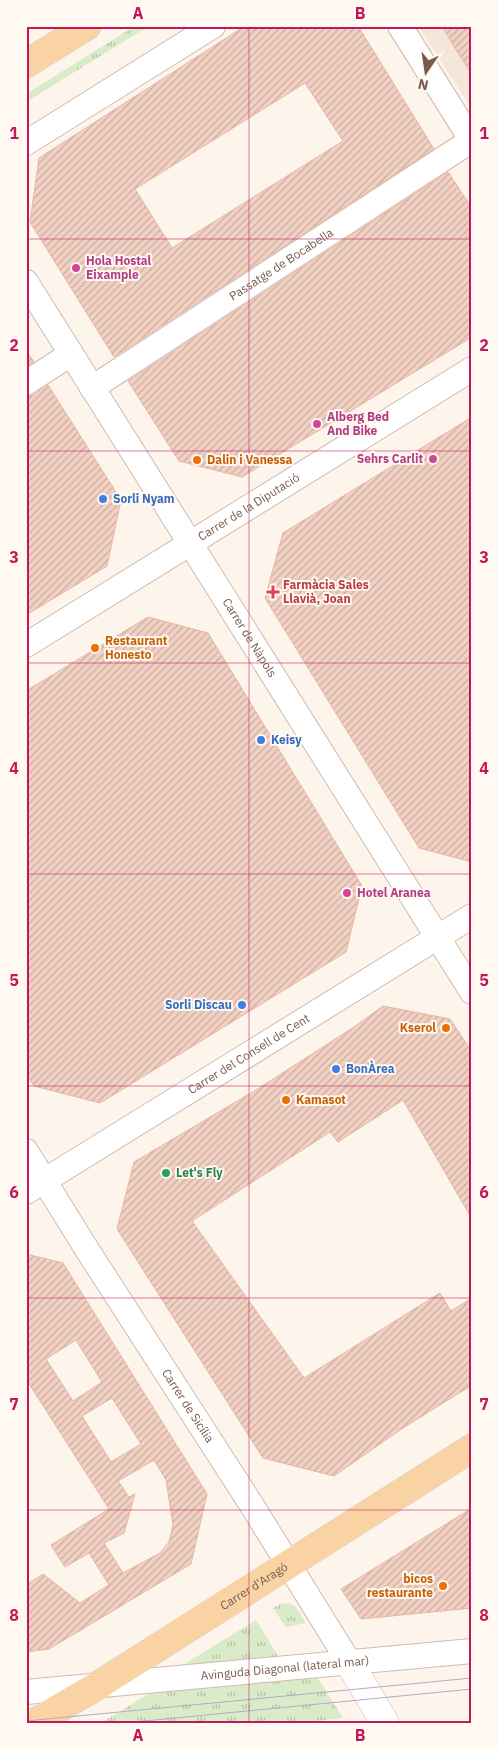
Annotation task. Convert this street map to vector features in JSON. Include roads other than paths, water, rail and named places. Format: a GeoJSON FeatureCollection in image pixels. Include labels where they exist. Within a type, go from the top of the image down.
{"type":"FeatureCollection","features":[{"type":"Feature","properties":{"kind":"main road"},"geometry":{"type":"LineString","coordinates":[[26,64],[87,26]]}},
{"type":"Feature","properties":{"kind":"main road","name":"Carrer d'Aragó"},"geometry":{"type":"LineString","coordinates":[[34,1723],[97,1686],[472,1448]]}},
{"type":"Feature","properties":{"kind":"street"},"geometry":{"type":"LineString","coordinates":[[26,143],[213,26]]}},
{"type":"Feature","properties":{"kind":"street"},"geometry":{"type":"LineString","coordinates":[[400,26],[472,140]]}},
{"type":"Feature","properties":{"kind":"street","name":"Passatge de Bocabella"},"geometry":{"type":"LineString","coordinates":[[92,388],[472,140]]}},
{"type":"Feature","properties":{"kind":"street","name":"Carrer de Nàpols"},"geometry":{"type":"LineString","coordinates":[[26,282],[472,992]]}},
{"type":"Feature","properties":{"kind":"street"},"geometry":{"type":"LineString","coordinates":[[26,383],[71,354]]}},
{"type":"Feature","properties":{"kind":"street","name":"Carrer de la Diputació"},"geometry":{"type":"LineString","coordinates":[[26,645],[472,369]]}},
{"type":"Feature","properties":{"kind":"street","name":"Carrer del Consell de Cent"},"geometry":{"type":"LineString","coordinates":[[35,1186],[472,916]]}},
{"type":"Feature","properties":{"kind":"street","name":"Carrer de Sicília"},"geometry":{"type":"LineString","coordinates":[[26,1151],[35,1186],[289,1564],[349,1662]]}},
{"type":"Feature","properties":{"kind":"street","name":"Avinguda Diagonal (lateral mar)"},"geometry":{"type":"LineString","coordinates":[[26,1692],[472,1650]]}},
{"type":"Feature","properties":{"kind":"street"},"geometry":{"type":"LineString","coordinates":[[349,1662],[385,1723]]}},
{"type":"Feature","properties":{"kind":"tram line"},"geometry":{"type":"LineString","coordinates":[[26,1721],[472,1678]]}},
{"type":"Feature","properties":{"kind":"tram line"},"geometry":{"type":"LineString","coordinates":[[124,1723],[472,1689]]}},
{"type":"Feature","properties":{"kind":"place","name":"Hola Hostal Eixample"},"geometry":{"type":"Point","coordinates":[76,268]}},
{"type":"Feature","properties":{"kind":"place","name":"Alberg Bed And Bike"},"geometry":{"type":"Point","coordinates":[317,424]}},
{"type":"Feature","properties":{"kind":"place","name":"Sehrs Carlit"},"geometry":{"type":"Point","coordinates":[433,459]}},
{"type":"Feature","properties":{"kind":"place","name":"Dalin i Vanessa"},"geometry":{"type":"Point","coordinates":[197,460]}},
{"type":"Feature","properties":{"kind":"place","name":"Sorli Nyam"},"geometry":{"type":"Point","coordinates":[103,499]}},
{"type":"Feature","properties":{"kind":"place","name":"Farmàcia Sales Llavià, Joan"},"geometry":{"type":"Point","coordinates":[273,592]}},
{"type":"Feature","properties":{"kind":"place","name":"Restaurant Honesto"},"geometry":{"type":"Point","coordinates":[95,648]}},
{"type":"Feature","properties":{"kind":"place","name":"Keisy"},"geometry":{"type":"Point","coordinates":[261,740]}},
{"type":"Feature","properties":{"kind":"place","name":"Hotel Aranea"},"geometry":{"type":"Point","coordinates":[347,893]}},
{"type":"Feature","properties":{"kind":"place","name":"Sorli Discau"},"geometry":{"type":"Point","coordinates":[242,1005]}},
{"type":"Feature","properties":{"kind":"place","name":"Kserol"},"geometry":{"type":"Point","coordinates":[446,1028]}},
{"type":"Feature","properties":{"kind":"place","name":"BonÀrea"},"geometry":{"type":"Point","coordinates":[336,1069]}},
{"type":"Feature","properties":{"kind":"place","name":"Kamasot"},"geometry":{"type":"Point","coordinates":[286,1100]}},
{"type":"Feature","properties":{"kind":"place","name":"Let's Fly"},"geometry":{"type":"Point","coordinates":[166,1173]}},
{"type":"Feature","properties":{"kind":"place","name":"bicos restaurante"},"geometry":{"type":"Point","coordinates":[443,1586]}}]}
